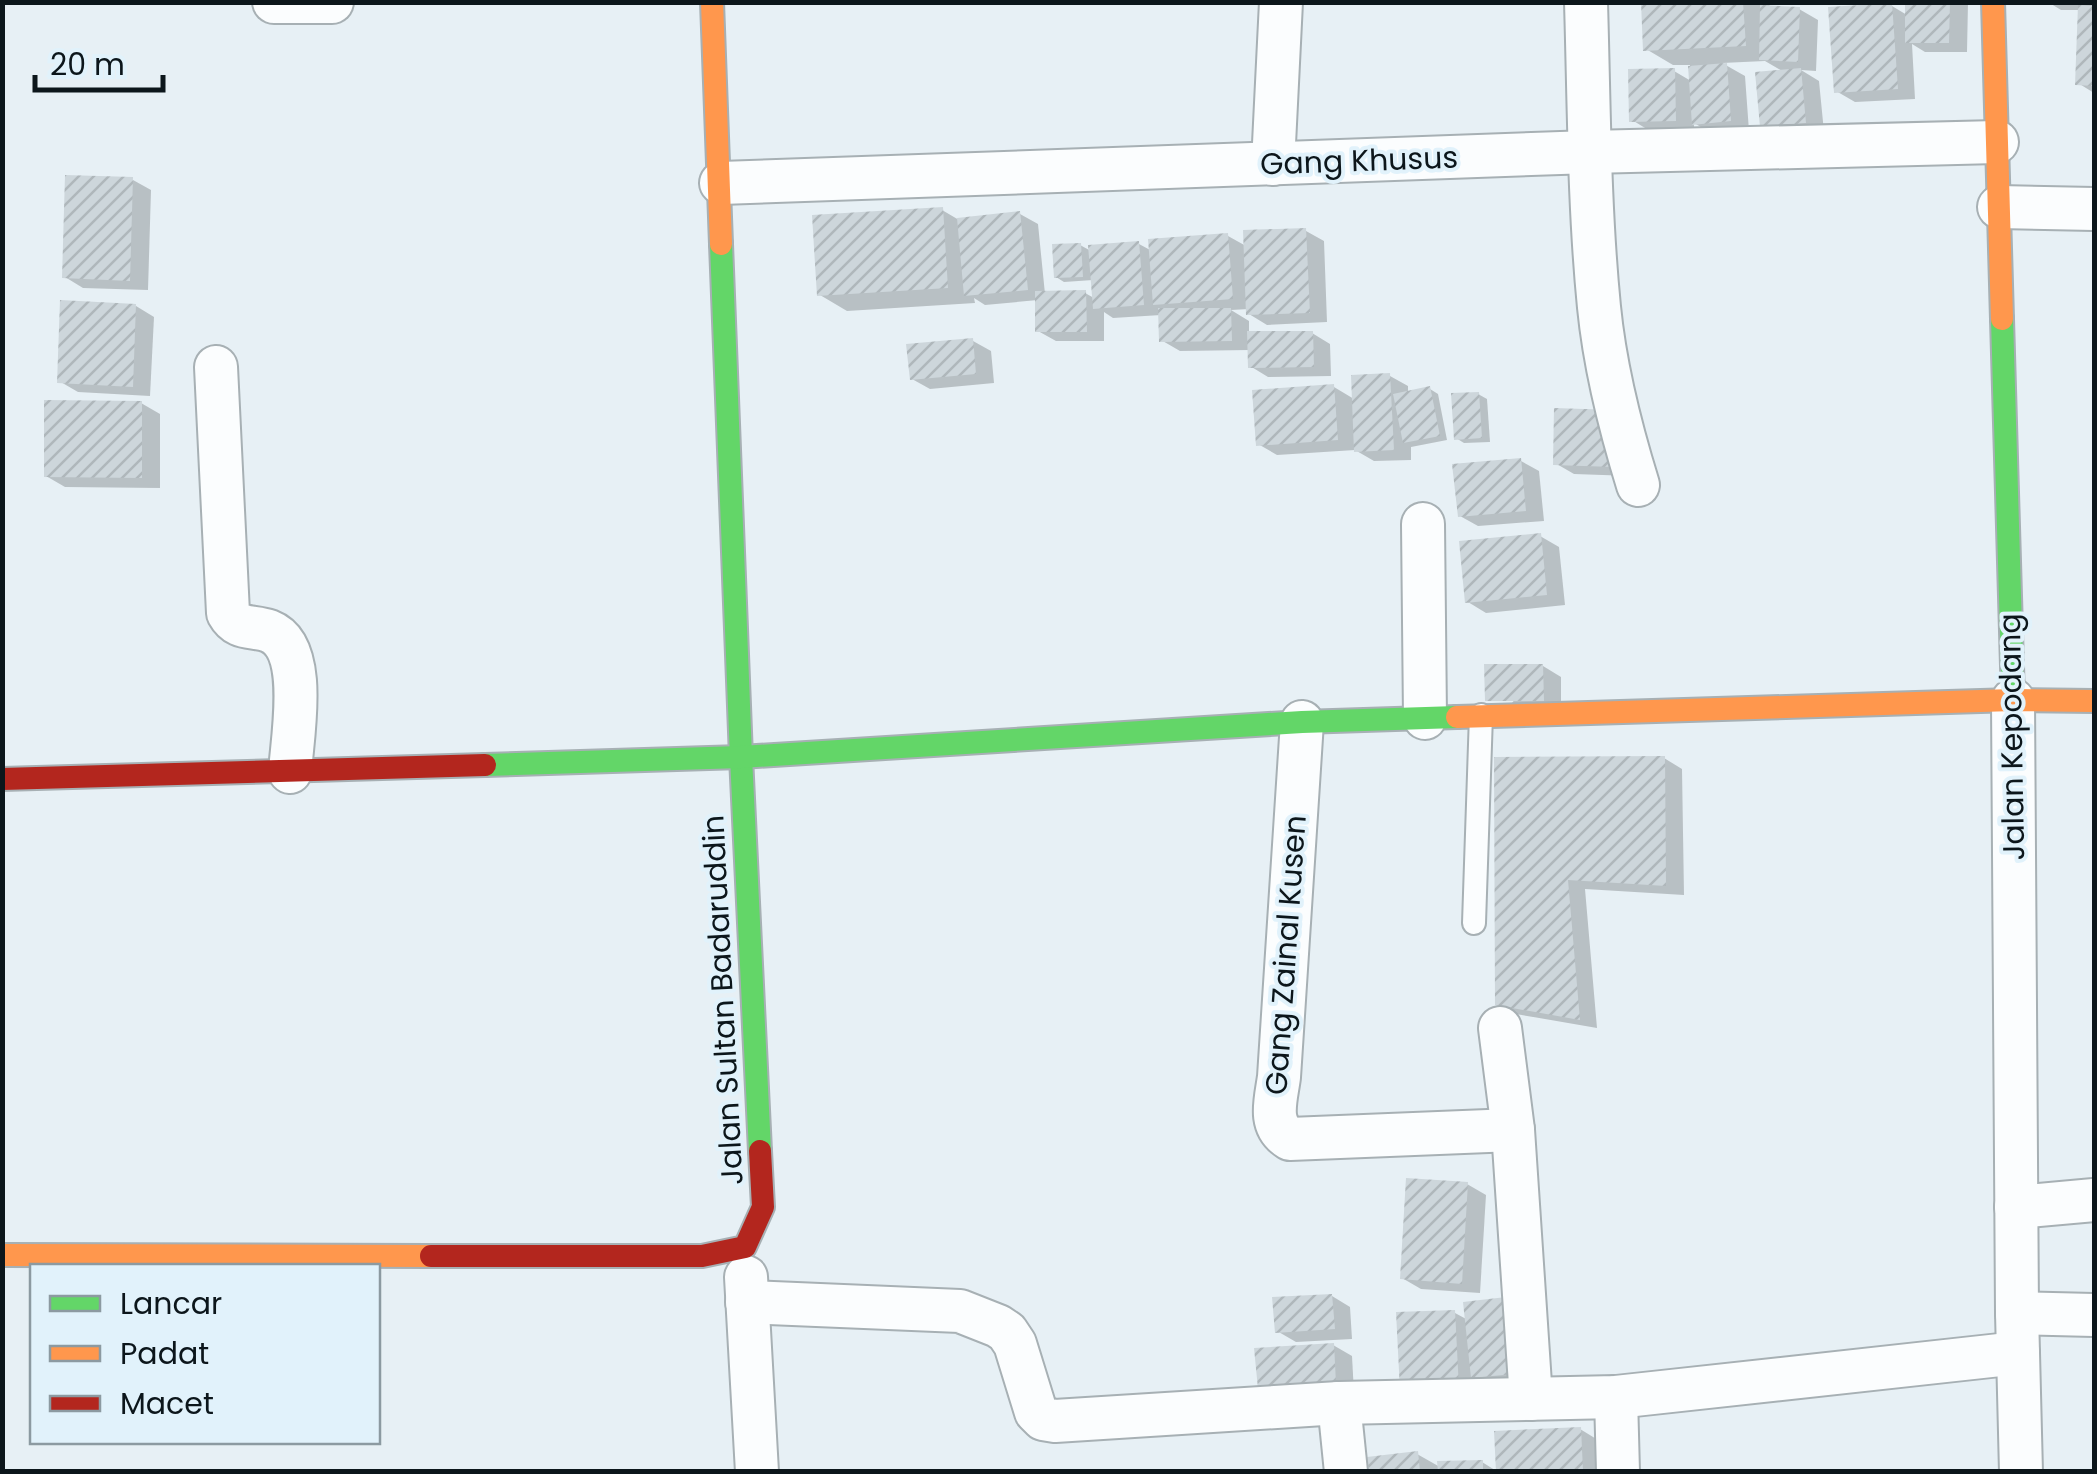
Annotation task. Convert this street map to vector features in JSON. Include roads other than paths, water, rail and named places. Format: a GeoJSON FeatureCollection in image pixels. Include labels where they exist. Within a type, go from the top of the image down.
{"type":"FeatureCollection","features":[{"type":"Feature","properties":{"kind":"street"},"geometry":{"type":"LineString","coordinates":[[274,2],[332,2]]}},
{"type":"Feature","properties":{"kind":"street","name":"Jalan Sultan Badaruddin"},"geometry":{"type":"LineString","coordinates":[[712,2],[764,1207],[745,1247]]}},
{"type":"Feature","properties":{"kind":"street"},"geometry":{"type":"LineString","coordinates":[[1273,164],[1280,2]]}},
{"type":"Feature","properties":{"kind":"street"},"geometry":{"type":"LineString","coordinates":[[1586,2],[1599,308],[1623,437],[1638,485]]}},
{"type":"Feature","properties":{"kind":"street","name":"Jalan Kepodang"},"geometry":{"type":"LineString","coordinates":[[1993,2],[2013,700],[2017,1333],[2022,1472]]}},
{"type":"Feature","properties":{"kind":"street","name":"Gang Khusus"},"geometry":{"type":"LineString","coordinates":[[721,183],[1590,152],[1997,142]]}},
{"type":"Feature","properties":{"kind":"street"},"geometry":{"type":"LineString","coordinates":[[1999,207],[2094,209]]}},
{"type":"Feature","properties":{"kind":"street"},"geometry":{"type":"LineString","coordinates":[[216,367],[228,613],[242,627],[268,631],[284,640],[293,657],[296,688],[290,772]]}},
{"type":"Feature","properties":{"kind":"street"},"geometry":{"type":"LineString","coordinates":[[1423,524],[1425,718]]}},
{"type":"Feature","properties":{"kind":"street"},"geometry":{"type":"LineString","coordinates":[[2,780],[742,756],[1481,715],[2094,701]]}},
{"type":"Feature","properties":{"kind":"street","name":"Gang Zainal Kusen"},"geometry":{"type":"LineString","coordinates":[[1302,722],[1276,1127],[1290,1139],[1513,1130]]}},
{"type":"Feature","properties":{"kind":"street"},"geometry":{"type":"LineString","coordinates":[[1500,1028],[1513,1130],[1531,1399]]}},
{"type":"Feature","properties":{"kind":"street"},"geometry":{"type":"LineString","coordinates":[[2016,1207],[2094,1200]]}},
{"type":"Feature","properties":{"kind":"street"},"geometry":{"type":"LineString","coordinates":[[2,1255],[702,1256],[745,1247],[757,1472]]}},
{"type":"Feature","properties":{"kind":"street"},"geometry":{"type":"LineString","coordinates":[[748,1302],[960,1311],[1007,1332],[1015,1344],[1036,1412],[1043,1419],[1055,1421],[1340,1403],[1616,1397],[2017,1333],[2094,1315]]}},
{"type":"Feature","properties":{"kind":"street"},"geometry":{"type":"LineString","coordinates":[[1616,1397],[1618,1472]]}},
{"type":"Feature","properties":{"kind":"street"},"geometry":{"type":"LineString","coordinates":[[1340,1403],[1346,1472]]}},
{"type":"Feature","properties":{"kind":"lane"},"geometry":{"type":"LineString","coordinates":[[1474,923],[1481,715]]}}]}
